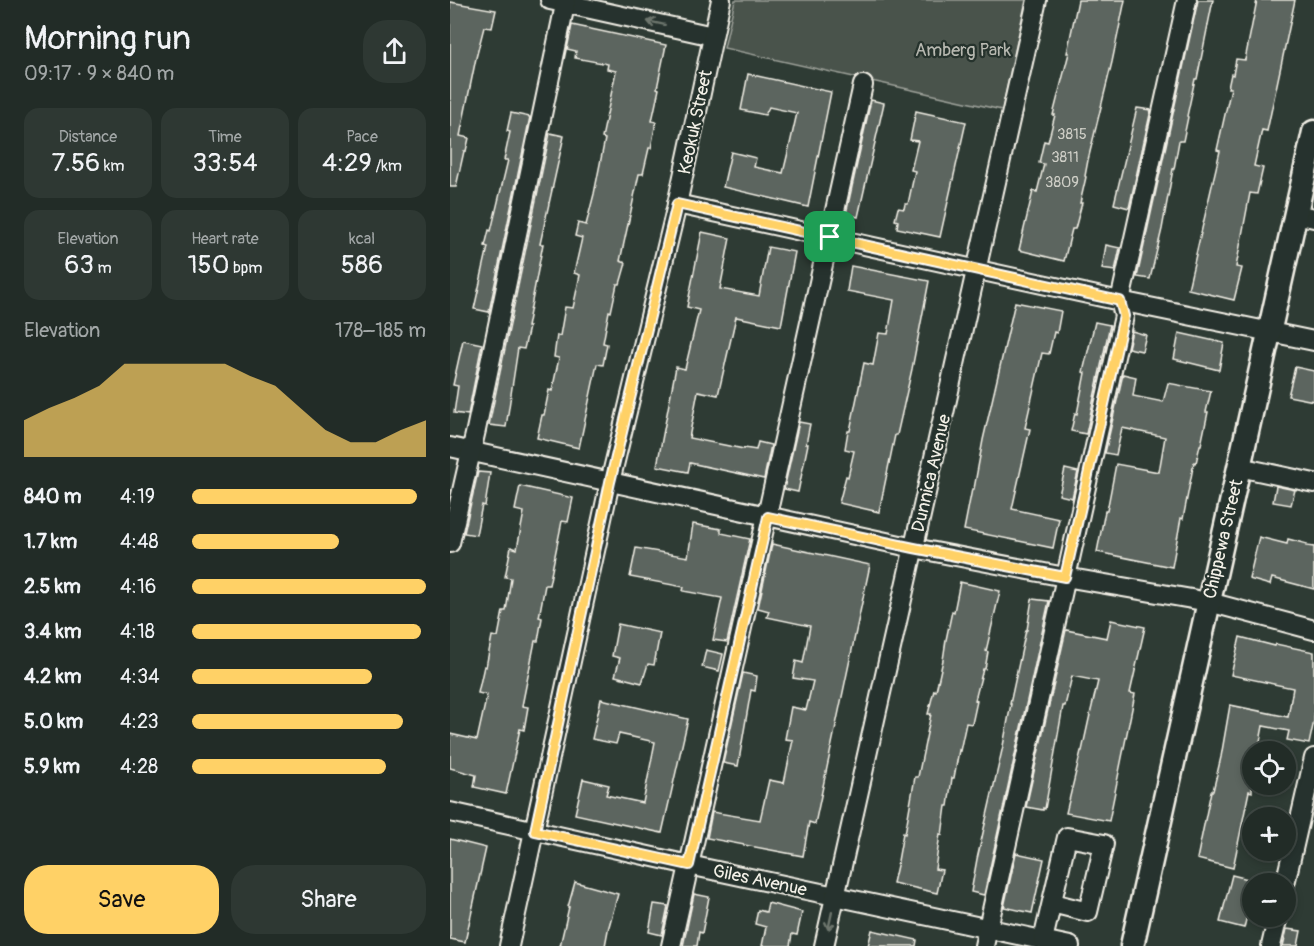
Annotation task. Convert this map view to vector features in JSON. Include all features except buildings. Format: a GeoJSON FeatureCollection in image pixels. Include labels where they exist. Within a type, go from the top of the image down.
{"type":"FeatureCollection","features":[{"type":"Feature","properties":{"kind":"main road","name":"Chippewa Street"},"geometry":{"type":"LineString","coordinates":[[1132,946],[1269,331],[1305,216],[1314,132]]}},
{"type":"Feature","properties":{"kind":"street","name":"Keokuk Street"},"geometry":{"type":"LineString","coordinates":[[510,946],[610,482],[677,204],[721,0]]}},
{"type":"Feature","properties":{"kind":"street","name":"Dunnica Avenue"},"geometry":{"type":"LineString","coordinates":[[824,946],[1037,0]]}},
{"type":"Feature","properties":{"kind":"street"},"geometry":{"type":"LineString","coordinates":[[987,937],[1124,316],[1120,301],[1187,0]]}},
{"type":"Feature","properties":{"kind":"street"},"geometry":{"type":"LineString","coordinates":[[450,543],[471,452],[560,1],[713,36]]}},
{"type":"Feature","properties":{"kind":"street"},"geometry":{"type":"LineString","coordinates":[[671,946],[863,85]]}},
{"type":"Feature","properties":{"kind":"street"},"geometry":{"type":"LineString","coordinates":[[677,204],[1314,341]]}},
{"type":"Feature","properties":{"kind":"street"},"geometry":{"type":"LineString","coordinates":[[450,447],[914,548],[1209,602],[1314,630]]}},
{"type":"Feature","properties":{"kind":"street"},"geometry":{"type":"LineString","coordinates":[[1239,467],[1314,483]]}},
{"type":"Feature","properties":{"kind":"street"},"geometry":{"type":"LineString","coordinates":[[1288,873],[1314,758]]}},
{"type":"Feature","properties":{"kind":"street","name":"Giles Avenue"},"geometry":{"type":"LineString","coordinates":[[450,812],[836,896],[987,937],[1043,940],[1070,946]]}},
{"type":"Feature","properties":{"kind":"street"},"geometry":{"type":"LineString","coordinates":[[1043,940],[1052,903]]}},
{"type":"Feature","properties":{"kind":"street"},"geometry":{"type":"LineString","coordinates":[[1271,946],[1275,927]]}},
{"type":"Feature","properties":{"kind":"green space","name":"Amberg Park"},"geometry":{"type":"Polygon","coordinates":[[[735,0],[1026,0],[1002,110],[724,48],[735,0]]]}},
{"type":"Feature","properties":{"kind":"route"},"geometry":{"type":"LineString","coordinates":[[677,204],[830,237],[1120,301],[1124,316],[1065,577],[768,517],[689,865],[535,831],[610,482],[677,204]]}}]}
